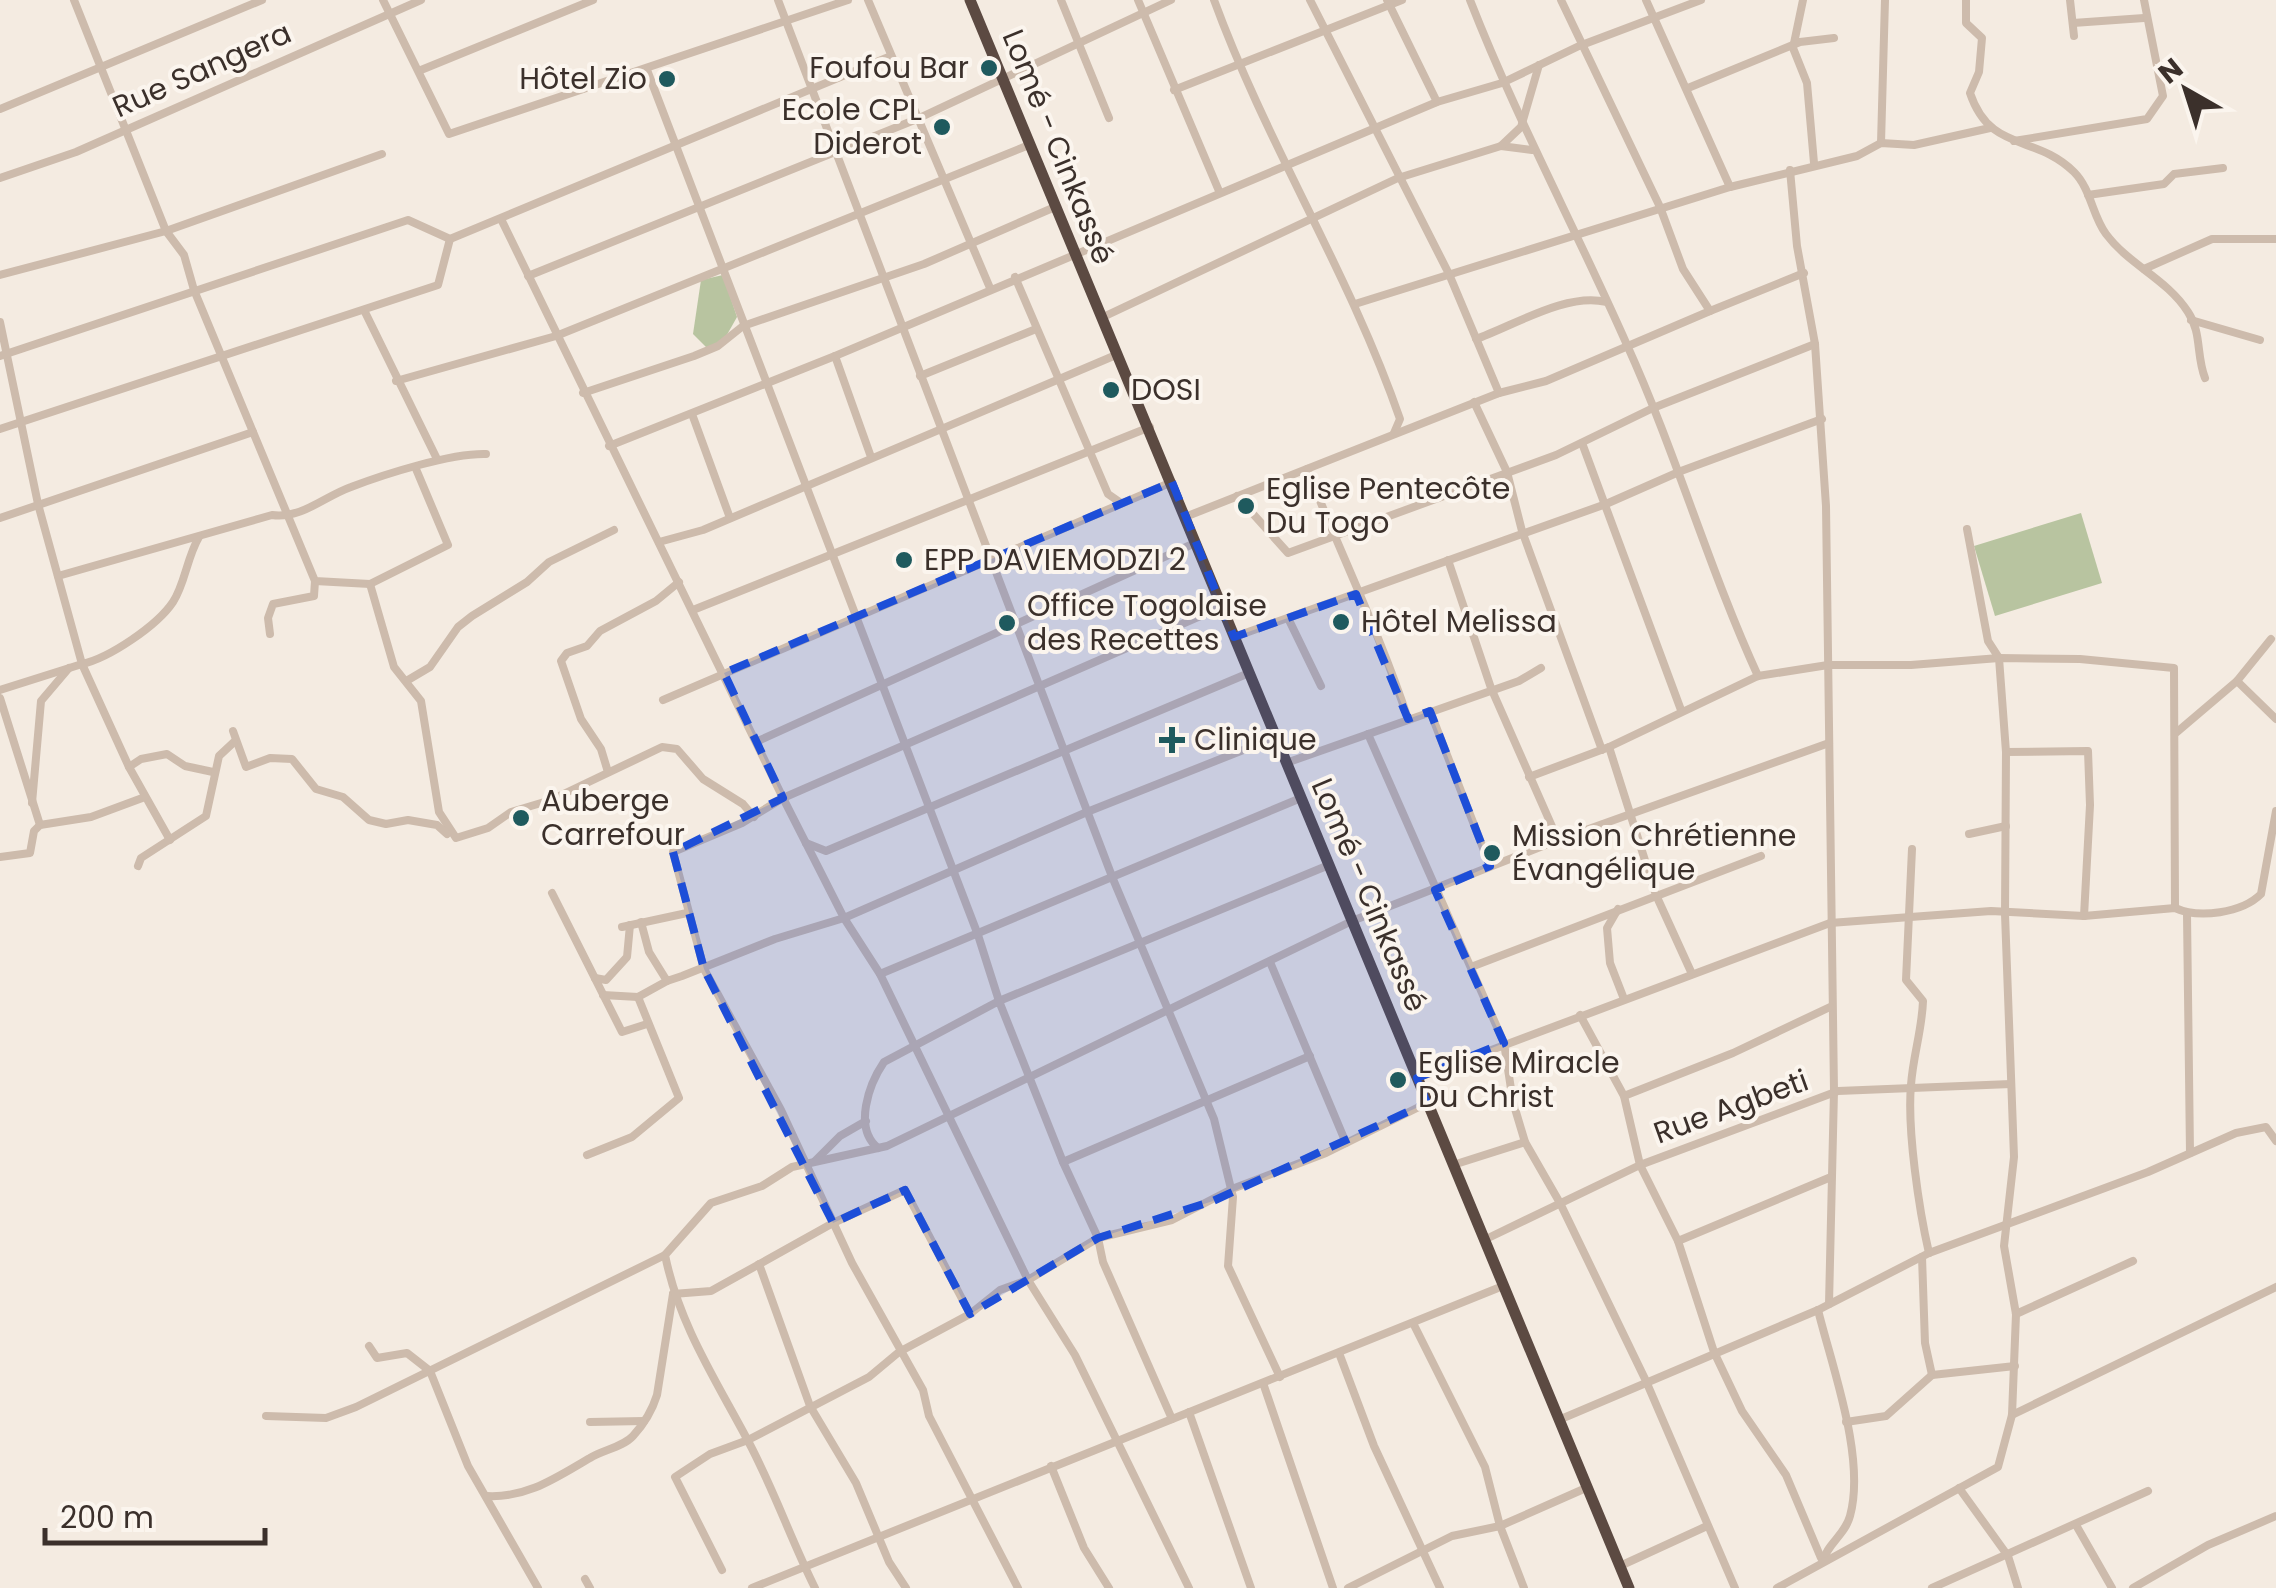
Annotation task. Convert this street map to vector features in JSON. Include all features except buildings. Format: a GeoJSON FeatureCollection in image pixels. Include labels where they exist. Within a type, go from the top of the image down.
{"type":"FeatureCollection","features":[{"type":"Feature","properties":{"kind":"highway","name":"Lomé - Cinkassé"},"geometry":{"type":"LineString","coordinates":[[970,0],[1629,1588]]}},
{"type":"Feature","properties":{"kind":"street"},"geometry":{"type":"LineString","coordinates":[[89,0],[75,3],[97,68],[166,231],[184,255],[194,290],[315,582],[314,596],[273,604],[270,634]]}},
{"type":"Feature","properties":{"kind":"street"},"geometry":{"type":"LineString","coordinates":[[0,109],[262,0]]}},
{"type":"Feature","properties":{"kind":"street"},"geometry":{"type":"LineString","coordinates":[[383,0],[421,70],[449,134],[848,0]]}},
{"type":"Feature","properties":{"kind":"street","name":"Rue Sangera"},"geometry":{"type":"LineString","coordinates":[[0,178],[76,152],[421,0]]}},
{"type":"Feature","properties":{"kind":"street"},"geometry":{"type":"LineString","coordinates":[[421,70],[593,0]]}},
{"type":"Feature","properties":{"kind":"street"},"geometry":{"type":"LineString","coordinates":[[778,0],[1113,879],[1206,1100],[1232,1189],[1235,1213],[1228,1266],[1280,1376]]}},
{"type":"Feature","properties":{"kind":"street"},"geometry":{"type":"LineString","coordinates":[[868,0],[990,288]]}},
{"type":"Feature","properties":{"kind":"street"},"geometry":{"type":"LineString","coordinates":[[1061,0],[1109,118]]}},
{"type":"Feature","properties":{"kind":"street"},"geometry":{"type":"LineString","coordinates":[[1138,0],[1219,191]]}},
{"type":"Feature","properties":{"kind":"street"},"geometry":{"type":"LineString","coordinates":[[528,276],[918,118],[1171,0]]}},
{"type":"Feature","properties":{"kind":"street"},"geometry":{"type":"LineString","coordinates":[[1214,0],[1284,168],[1355,304],[1400,419],[1393,435]]}},
{"type":"Feature","properties":{"kind":"street"},"geometry":{"type":"LineString","coordinates":[[1310,0],[1372,130],[1449,274],[1499,393]]}},
{"type":"Feature","properties":{"kind":"street"},"geometry":{"type":"LineString","coordinates":[[1174,90],[1324,32],[1388,2],[1402,0]]}},
{"type":"Feature","properties":{"kind":"street"},"geometry":{"type":"LineString","coordinates":[[1470,0],[1521,126],[1626,344],[1681,470],[1758,676]]}},
{"type":"Feature","properties":{"kind":"street"},"geometry":{"type":"LineString","coordinates":[[1561,0],[1579,46],[1660,207],[1683,270],[1710,310]]}},
{"type":"Feature","properties":{"kind":"street"},"geometry":{"type":"LineString","coordinates":[[1646,0],[1730,187]]}},
{"type":"Feature","properties":{"kind":"street"},"geometry":{"type":"LineString","coordinates":[[608,446],[835,356],[1437,102],[1502,83],[1653,15],[1674,13],[1701,0]]}},
{"type":"Feature","properties":{"kind":"street"},"geometry":{"type":"LineString","coordinates":[[1803,0],[1792,48],[1807,83],[1814,163]]}},
{"type":"Feature","properties":{"kind":"street"},"geometry":{"type":"LineString","coordinates":[[1881,143],[1885,0]]}},
{"type":"Feature","properties":{"kind":"street"},"geometry":{"type":"LineString","coordinates":[[1966,0],[1966,23],[1982,38],[1978,72],[1970,93],[1977,114],[1997,136],[2064,162],[2088,195],[2102,229],[2125,258],[2162,281],[2191,320],[2199,334],[2198,361],[2205,378]]}},
{"type":"Feature","properties":{"kind":"street"},"geometry":{"type":"LineString","coordinates":[[2070,0],[2074,36]]}},
{"type":"Feature","properties":{"kind":"street"},"geometry":{"type":"LineString","coordinates":[[2014,141],[2146,119],[2163,96],[2144,18],[2144,0]]}},
{"type":"Feature","properties":{"kind":"street"},"geometry":{"type":"LineString","coordinates":[[1388,2],[1437,102]]}},
{"type":"Feature","properties":{"kind":"street"},"geometry":{"type":"LineString","coordinates":[[2072,23],[2144,18]]}},
{"type":"Feature","properties":{"kind":"street"},"geometry":{"type":"LineString","coordinates":[[1688,88],[1800,42],[1834,38]]}},
{"type":"Feature","properties":{"kind":"street"},"geometry":{"type":"LineString","coordinates":[[5,355],[408,220],[450,240],[890,56]]}},
{"type":"Feature","properties":{"kind":"street"},"geometry":{"type":"LineString","coordinates":[[1501,146],[1521,126],[1539,65]]}},
{"type":"Feature","properties":{"kind":"street"},"geometry":{"type":"LineString","coordinates":[[648,70],[902,746],[978,935],[1028,1077],[1172,1419]]}},
{"type":"Feature","properties":{"kind":"street"},"geometry":{"type":"LineString","coordinates":[[1355,304],[1660,207],[1814,163],[1857,156],[1881,143],[1914,145],[1990,128]]}},
{"type":"Feature","properties":{"kind":"street"},"geometry":{"type":"LineString","coordinates":[[396,381],[556,336],[1030,145]]}},
{"type":"Feature","properties":{"kind":"street"},"geometry":{"type":"LineString","coordinates":[[1101,318],[1312,222],[1398,178],[1501,146],[1532,150]]}},
{"type":"Feature","properties":{"kind":"street"},"geometry":{"type":"LineString","coordinates":[[0,275],[166,231],[382,154]]}},
{"type":"Feature","properties":{"kind":"street"},"geometry":{"type":"LineString","coordinates":[[2088,195],[2164,184],[2174,174],[2224,168]]}},
{"type":"Feature","properties":{"kind":"street"},"geometry":{"type":"LineString","coordinates":[[1790,170],[1822,419],[1834,1093],[1829,1304]]}},
{"type":"Feature","properties":{"kind":"street"},"geometry":{"type":"LineString","coordinates":[[584,393],[694,356],[718,346],[743,326],[883,280],[1055,207]]}},
{"type":"Feature","properties":{"kind":"street"},"geometry":{"type":"LineString","coordinates":[[501,218],[608,446],[693,610],[818,868],[880,974],[1028,1280],[1074,1354],[1189,1588]]}},
{"type":"Feature","properties":{"kind":"street"},"geometry":{"type":"LineString","coordinates":[[2144,269],[2212,239],[2276,239]]}},
{"type":"Feature","properties":{"kind":"street"},"geometry":{"type":"LineString","coordinates":[[0,428],[438,285],[450,240]]}},
{"type":"Feature","properties":{"kind":"street"},"geometry":{"type":"LineString","coordinates":[[1185,517],[1474,402],[1546,381],[1626,344],[1804,273]]}},
{"type":"Feature","properties":{"kind":"street"},"geometry":{"type":"LineString","coordinates":[[1016,277],[1108,494],[1120,503]]}},
{"type":"Feature","properties":{"kind":"street"},"geometry":{"type":"LineString","coordinates":[[1476,339],[1559,306],[1593,298],[1606,302]]}},
{"type":"Feature","properties":{"kind":"street"},"geometry":{"type":"LineString","coordinates":[[364,310],[437,460]]}},
{"type":"Feature","properties":{"kind":"street"},"geometry":{"type":"LineString","coordinates":[[2191,320],[2260,340]]}},
{"type":"Feature","properties":{"kind":"street"},"geometry":{"type":"LineString","coordinates":[[0,322],[38,504],[82,664],[129,767],[170,840]]}},
{"type":"Feature","properties":{"kind":"street"},"geometry":{"type":"LineString","coordinates":[[920,376],[1036,328]]}},
{"type":"Feature","properties":{"kind":"street"},"geometry":{"type":"LineString","coordinates":[[1237,496],[1288,553],[1508,472],[1815,344]]}},
{"type":"Feature","properties":{"kind":"street"},"geometry":{"type":"LineString","coordinates":[[658,542],[730,518],[1116,355]]}},
{"type":"Feature","properties":{"kind":"street"},"geometry":{"type":"LineString","coordinates":[[835,356],[871,457]]}},
{"type":"Feature","properties":{"kind":"street"},"geometry":{"type":"LineString","coordinates":[[1474,402],[1508,472],[1522,530],[1631,816],[1656,894],[1692,974]]}},
{"type":"Feature","properties":{"kind":"street"},"geometry":{"type":"LineString","coordinates":[[692,414],[730,518]]}},
{"type":"Feature","properties":{"kind":"street"},"geometry":{"type":"LineString","coordinates":[[1234,636],[1522,530],[1606,504],[1681,470],[1822,419]]}},
{"type":"Feature","properties":{"kind":"street"},"geometry":{"type":"LineString","coordinates":[[693,610],[1150,427]]}},
{"type":"Feature","properties":{"kind":"street"},"geometry":{"type":"LineString","coordinates":[[0,518],[253,432]]}},
{"type":"Feature","properties":{"kind":"street"},"geometry":{"type":"LineString","coordinates":[[1582,442],[1681,710]]}},
{"type":"Feature","properties":{"kind":"street"},"geometry":{"type":"LineString","coordinates":[[58,576],[272,515],[290,517],[350,487],[437,460],[486,454]]}},
{"type":"Feature","properties":{"kind":"street"},"geometry":{"type":"LineString","coordinates":[[1307,468],[1356,594],[1389,660],[1408,719]]}},
{"type":"Feature","properties":{"kind":"street"},"geometry":{"type":"LineString","coordinates":[[315,582],[370,584],[448,545],[416,469]]}},
{"type":"Feature","properties":{"kind":"street"},"geometry":{"type":"LineString","coordinates":[[663,700],[856,619],[989,557],[1172,482]]}},
{"type":"Feature","properties":{"kind":"street"},"geometry":{"type":"LineString","coordinates":[[1777,1588],[1998,1467],[2012,1415],[2016,1314],[2004,1226],[2014,1157],[2005,914],[2006,752],[1999,658],[1988,641],[1966,529]]}},
{"type":"Feature","properties":{"kind":"street"},"geometry":{"type":"LineString","coordinates":[[408,680],[430,667],[458,627],[472,616],[527,582],[549,562],[614,530]]}},
{"type":"Feature","properties":{"kind":"street"},"geometry":{"type":"LineString","coordinates":[[40,825],[0,694],[132,642],[170,606],[182,585],[182,568],[202,534]]}},
{"type":"Feature","properties":{"kind":"street"},"geometry":{"type":"LineString","coordinates":[[758,741],[1194,543]]}},
{"type":"Feature","properties":{"kind":"street"},"geometry":{"type":"LineString","coordinates":[[1448,560],[1491,688],[1558,840]]}},
{"type":"Feature","properties":{"kind":"street"},"geometry":{"type":"LineString","coordinates":[[608,772],[601,749],[581,719],[562,660],[679,582]]}},
{"type":"Feature","properties":{"kind":"street"},"geometry":{"type":"LineString","coordinates":[[370,584],[394,667],[422,701],[439,812],[456,838]]}},
{"type":"Feature","properties":{"kind":"street"},"geometry":{"type":"LineString","coordinates":[[1018,1588],[929,1416],[923,1390],[832,1223],[810,1162],[704,969],[673,852],[754,817],[783,798],[1221,607]]}},
{"type":"Feature","properties":{"kind":"street"},"geometry":{"type":"LineString","coordinates":[[1288,618],[1321,686]]}},
{"type":"Feature","properties":{"kind":"street"},"geometry":{"type":"LineString","coordinates":[[2177,732],[2237,681],[2271,639]]}},
{"type":"Feature","properties":{"kind":"street"},"geometry":{"type":"LineString","coordinates":[[1530,777],[1605,748],[1758,676],[1828,664],[1911,666],[1999,658],[2080,659],[2174,668],[2174,908]]}},
{"type":"Feature","properties":{"kind":"street"},"geometry":{"type":"LineString","coordinates":[[32,803],[41,701],[69,668]]}},
{"type":"Feature","properties":{"kind":"street"},"geometry":{"type":"LineString","coordinates":[[1286,763],[1519,681],[1541,668]]}},
{"type":"Feature","properties":{"kind":"street"},"geometry":{"type":"LineString","coordinates":[[818,868],[826,852],[1249,673]]}},
{"type":"Feature","properties":{"kind":"street"},"geometry":{"type":"LineString","coordinates":[[2237,681],[2276,719]]}},
{"type":"Feature","properties":{"kind":"street"},"geometry":{"type":"LineString","coordinates":[[1430,711],[1490,866]]}},
{"type":"Feature","properties":{"kind":"street"},"geometry":{"type":"LineString","coordinates":[[233,731],[246,767],[270,758],[292,759],[316,790],[342,797],[376,823],[408,820],[436,825],[456,838],[477,833],[511,812],[551,800],[672,746],[703,779],[743,804],[754,817]]}},
{"type":"Feature","properties":{"kind":"street"},"geometry":{"type":"LineString","coordinates":[[1368,734],[1504,1043],[1525,1142],[1560,1203],[1646,1381],[1735,1588]]}},
{"type":"Feature","properties":{"kind":"street"},"geometry":{"type":"LineString","coordinates":[[601,992],[638,997],[666,981],[775,939],[844,918],[1087,812],[1276,737]]}},
{"type":"Feature","properties":{"kind":"street"},"geometry":{"type":"LineString","coordinates":[[138,866],[206,816],[219,756],[234,742]]}},
{"type":"Feature","properties":{"kind":"street"},"geometry":{"type":"LineString","coordinates":[[266,1416],[326,1418],[665,1255],[712,1203],[810,1162],[878,1148],[1167,1013],[1352,921],[1558,840],[1829,743]]}},
{"type":"Feature","properties":{"kind":"street"},"geometry":{"type":"LineString","coordinates":[[2006,752],[2088,751],[2090,805],[2084,916]]}},
{"type":"Feature","properties":{"kind":"street"},"geometry":{"type":"LineString","coordinates":[[129,767],[141,759],[168,754],[185,766],[213,772]]}},
{"type":"Feature","properties":{"kind":"street"},"geometry":{"type":"LineString","coordinates":[[0,857],[30,854],[34,831],[40,825],[91,817],[145,797]]}},
{"type":"Feature","properties":{"kind":"street"},"geometry":{"type":"LineString","coordinates":[[880,974],[1301,798]]}},
{"type":"Feature","properties":{"kind":"street"},"geometry":{"type":"LineString","coordinates":[[1417,1078],[1830,922],[1906,916],[2084,916],[2174,908],[2187,914],[2225,911],[2252,902],[2261,894],[2276,811]]}},
{"type":"Feature","properties":{"kind":"street"},"geometry":{"type":"LineString","coordinates":[[1969,834],[2006,826]]}},
{"type":"Feature","properties":{"kind":"street"},"geometry":{"type":"LineString","coordinates":[[806,843],[826,852]]}},
{"type":"Feature","properties":{"kind":"street"},"geometry":{"type":"LineString","coordinates":[[1912,849],[1906,980],[1922,1001],[1920,1046],[1911,1087],[1932,1375]]}},
{"type":"Feature","properties":{"kind":"street"},"geometry":{"type":"LineString","coordinates":[[1471,967],[1656,894],[1737,869],[1761,856]]}},
{"type":"Feature","properties":{"kind":"street"},"geometry":{"type":"LineString","coordinates":[[878,1148],[870,1138],[866,1121],[872,1080],[884,1062],[1000,1002],[1140,940],[1329,865]]}},
{"type":"Feature","properties":{"kind":"street"},"geometry":{"type":"LineString","coordinates":[[552,893],[622,1032],[647,1024]]}},
{"type":"Feature","properties":{"kind":"street"},"geometry":{"type":"LineString","coordinates":[[1618,909],[1607,928],[1610,962],[1624,999]]}},
{"type":"Feature","properties":{"kind":"street"},"geometry":{"type":"LineString","coordinates":[[601,992],[606,980],[627,957],[626,926],[686,912]]}},
{"type":"Feature","properties":{"kind":"street"},"geometry":{"type":"LineString","coordinates":[[2187,914],[2190,1153]]}},
{"type":"Feature","properties":{"kind":"street"},"geometry":{"type":"LineString","coordinates":[[641,922],[649,952],[666,981]]}},
{"type":"Feature","properties":{"kind":"street"},"geometry":{"type":"LineString","coordinates":[[1270,962],[1346,1143]]}},
{"type":"Feature","properties":{"kind":"street"},"geometry":{"type":"LineString","coordinates":[[594,978],[606,980]]}},
{"type":"Feature","properties":{"kind":"street"},"geometry":{"type":"LineString","coordinates":[[587,1155],[632,1136],[679,1098],[638,997]]}},
{"type":"Feature","properties":{"kind":"street"},"geometry":{"type":"LineString","coordinates":[[1624,1096],[1733,1053],[1830,1007]]}},
{"type":"Feature","properties":{"kind":"street"},"geometry":{"type":"LineString","coordinates":[[1580,1015],[1624,1096],[1640,1165],[1678,1241],[1714,1352],[1742,1410],[1786,1475],[1822,1560]]}},
{"type":"Feature","properties":{"kind":"street"},"geometry":{"type":"LineString","coordinates":[[1062,1162],[1310,1056]]}},
{"type":"Feature","properties":{"kind":"street","name":"Rue Agbeti"},"geometry":{"type":"LineString","coordinates":[[1484,1240],[1640,1165],[1834,1093],[2012,1084]]}},
{"type":"Feature","properties":{"kind":"street"},"geometry":{"type":"LineString","coordinates":[[722,1570],[675,1476],[710,1454],[748,1440],[869,1378],[899,1352],[970,1314],[1000,1290],[1028,1280],[1098,1238],[1172,1220],[1232,1189],[1346,1143],[1428,1103]]}},
{"type":"Feature","properties":{"kind":"street"},"geometry":{"type":"LineString","coordinates":[[810,1162],[840,1136],[866,1121]]}},
{"type":"Feature","properties":{"kind":"street"},"geometry":{"type":"LineString","coordinates":[[1561,1420],[1818,1310],[1926,1255],[2251,1128],[2266,1127],[2276,1141]]}},
{"type":"Feature","properties":{"kind":"street"},"geometry":{"type":"LineString","coordinates":[[1453,1165],[1525,1142]]}},
{"type":"Feature","properties":{"kind":"street"},"geometry":{"type":"LineString","coordinates":[[1678,1241],[1831,1177]]}},
{"type":"Feature","properties":{"kind":"street"},"geometry":{"type":"LineString","coordinates":[[673,1294],[711,1291],[832,1223],[905,1190],[970,1314]]}},
{"type":"Feature","properties":{"kind":"street"},"geometry":{"type":"LineString","coordinates":[[665,1255],[673,1294],[712,1382],[748,1440],[816,1588]]}},
{"type":"Feature","properties":{"kind":"street"},"geometry":{"type":"LineString","coordinates":[[2016,1314],[2133,1261]]}},
{"type":"Feature","properties":{"kind":"street"},"geometry":{"type":"LineString","coordinates":[[759,1264],[810,1406],[856,1483],[878,1538],[906,1588]]}},
{"type":"Feature","properties":{"kind":"street"},"geometry":{"type":"LineString","coordinates":[[752,1588],[1503,1286]]}},
{"type":"Feature","properties":{"kind":"street"},"geometry":{"type":"LineString","coordinates":[[2012,1415],[2276,1287]]}},
{"type":"Feature","properties":{"kind":"street"},"geometry":{"type":"LineString","coordinates":[[487,1496],[503,1497],[564,1477],[589,1458],[630,1440],[657,1395],[673,1294]]}},
{"type":"Feature","properties":{"kind":"street"},"geometry":{"type":"LineString","coordinates":[[1818,1310],[1852,1460],[1852,1512],[1844,1533],[1822,1560]]}},
{"type":"Feature","properties":{"kind":"street"},"geometry":{"type":"LineString","coordinates":[[1412,1323],[1486,1468],[1500,1526],[1524,1588]]}},
{"type":"Feature","properties":{"kind":"street"},"geometry":{"type":"LineString","coordinates":[[369,1346],[378,1358],[407,1352],[430,1371],[442,1410],[538,1588]]}},
{"type":"Feature","properties":{"kind":"street"},"geometry":{"type":"LineString","coordinates":[[1340,1352],[1374,1446],[1440,1588]]}},
{"type":"Feature","properties":{"kind":"street"},"geometry":{"type":"LineString","coordinates":[[1846,1422],[1886,1416],[1932,1375],[2016,1366]]}},
{"type":"Feature","properties":{"kind":"street"},"geometry":{"type":"LineString","coordinates":[[1264,1384],[1333,1588]]}},
{"type":"Feature","properties":{"kind":"street"},"geometry":{"type":"LineString","coordinates":[[1190,1412],[1251,1588]]}},
{"type":"Feature","properties":{"kind":"street"},"geometry":{"type":"LineString","coordinates":[[590,1422],[615,1418],[644,1421]]}},
{"type":"Feature","properties":{"kind":"street"},"geometry":{"type":"LineString","coordinates":[[1052,1466],[1084,1548],[1109,1588]]}},
{"type":"Feature","properties":{"kind":"street"},"geometry":{"type":"LineString","coordinates":[[1348,1588],[1425,1553],[1452,1536],[1500,1526],[1586,1488]]}},
{"type":"Feature","properties":{"kind":"street"},"geometry":{"type":"LineString","coordinates":[[1959,1488],[2008,1556],[2018,1588]]}},
{"type":"Feature","properties":{"kind":"street"},"geometry":{"type":"LineString","coordinates":[[1932,1588],[2148,1491]]}},
{"type":"Feature","properties":{"kind":"street"},"geometry":{"type":"LineString","coordinates":[[2133,1588],[2208,1545],[2276,1516]]}},
{"type":"Feature","properties":{"kind":"street"},"geometry":{"type":"LineString","coordinates":[[2076,1525],[2112,1588]]}},
{"type":"Feature","properties":{"kind":"street"},"geometry":{"type":"LineString","coordinates":[[1620,1566],[1707,1526]]}},
{"type":"Feature","properties":{"kind":"highlighted area"},"geometry":{"type":"Polygon","coordinates":[[[1172,482],[1234,637],[1356,594],[1408,719],[1430,711],[1490,866],[1435,890],[1504,1043],[1417,1078],[1427,1103],[1213,1201],[1098,1238],[970,1314],[905,1190],[833,1223],[704,969],[673,852],[783,798],[724,673],[1172,482]]]}},
{"type":"Feature","properties":{"kind":"green space"},"geometry":{"type":"Polygon","coordinates":[[[723,275],[737,317],[724,340],[707,348],[693,334],[701,280],[723,275]]]}},
{"type":"Feature","properties":{"kind":"green space"},"geometry":{"type":"Polygon","coordinates":[[[2081,513],[2102,583],[1995,616],[1974,546],[2081,513]]]}},
{"type":"Feature","properties":{"kind":"place","name":"Foufou Bar"},"geometry":{"type":"Point","coordinates":[989,68]}},
{"type":"Feature","properties":{"kind":"place","name":"Hôtel Zio"},"geometry":{"type":"Point","coordinates":[667,79]}},
{"type":"Feature","properties":{"kind":"place","name":"Ecole CPL Diderot"},"geometry":{"type":"Point","coordinates":[942,127]}},
{"type":"Feature","properties":{"kind":"place","name":"DOSI"},"geometry":{"type":"Point","coordinates":[1111,390]}},
{"type":"Feature","properties":{"kind":"place","name":"Eglise Pentecôte Du Togo"},"geometry":{"type":"Point","coordinates":[1246,506]}},
{"type":"Feature","properties":{"kind":"place","name":"EPP DAVIEMODZI 2"},"geometry":{"type":"Point","coordinates":[904,560]}},
{"type":"Feature","properties":{"kind":"place","name":"Hôtel Melissa"},"geometry":{"type":"Point","coordinates":[1341,622]}},
{"type":"Feature","properties":{"kind":"place","name":"Office Togolaise des Recettes"},"geometry":{"type":"Point","coordinates":[1007,623]}},
{"type":"Feature","properties":{"kind":"place","name":"Clinique"},"geometry":{"type":"Point","coordinates":[1172,740]}},
{"type":"Feature","properties":{"kind":"place","name":"Auberge Carrefour"},"geometry":{"type":"Point","coordinates":[521,818]}},
{"type":"Feature","properties":{"kind":"place","name":"Mission Chrétienne Évangélique"},"geometry":{"type":"Point","coordinates":[1492,853]}},
{"type":"Feature","properties":{"kind":"place","name":"Eglise Miracle Du Christ"},"geometry":{"type":"Point","coordinates":[1398,1080]}}]}
